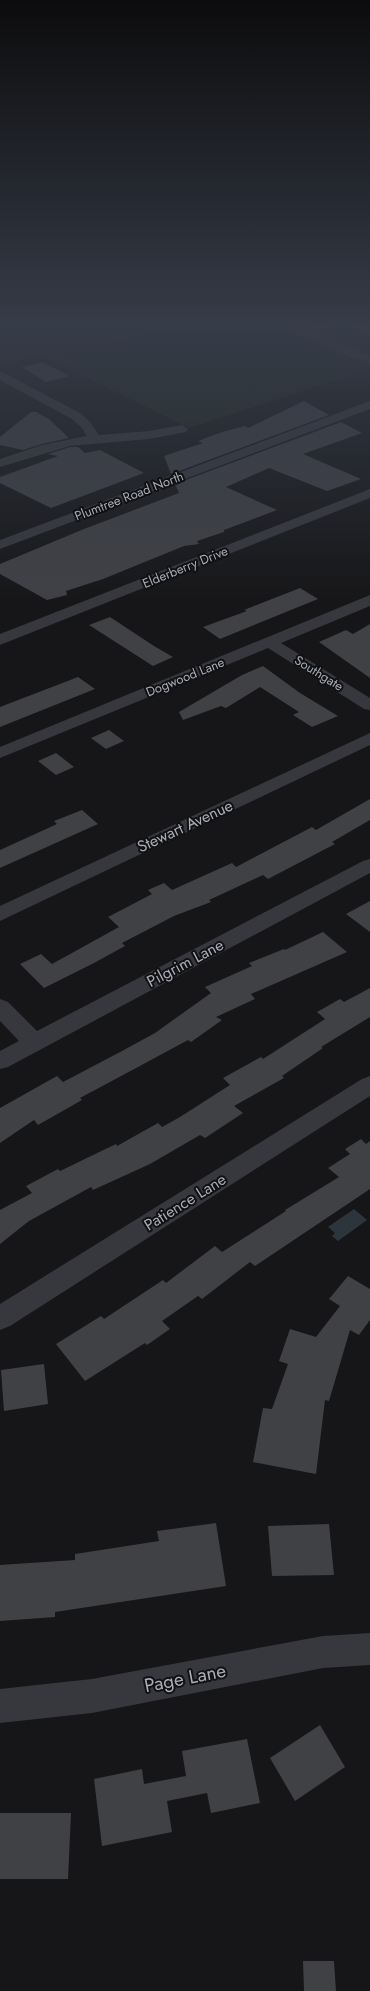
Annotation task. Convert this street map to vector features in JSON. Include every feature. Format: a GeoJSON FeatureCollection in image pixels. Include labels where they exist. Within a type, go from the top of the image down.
{"type":"FeatureCollection","features":[{"type":"Feature","properties":{"kind":"street"},"geometry":{"type":"LineString","coordinates":[[78,418],[86,425],[95,439]]}},
{"type":"Feature","properties":{"kind":"street","name":"Plumtree Road North"},"geometry":{"type":"LineString","coordinates":[[0,545],[336,418]]}},
{"type":"Feature","properties":{"kind":"street"},"geometry":{"type":"LineString","coordinates":[[0,463],[64,443],[95,439],[148,436],[182,429]]}},
{"type":"Feature","properties":{"kind":"street","name":"Elderberry Drive"},"geometry":{"type":"LineString","coordinates":[[0,640],[370,493]]}},
{"type":"Feature","properties":{"kind":"street","name":"Dogwood Lane"},"geometry":{"type":"LineString","coordinates":[[0,753],[370,600]]}},
{"type":"Feature","properties":{"kind":"street","name":"Southgate"},"geometry":{"type":"LineString","coordinates":[[269,642],[370,705]]}},
{"type":"Feature","properties":{"kind":"street","name":"Stewart Avenue"},"geometry":{"type":"LineString","coordinates":[[0,914],[370,738]]}},
{"type":"Feature","properties":{"kind":"street","name":"Pilgrim Lane"},"geometry":{"type":"LineString","coordinates":[[0,1061],[369,866]]}},
{"type":"Feature","properties":{"kind":"street"},"geometry":{"type":"LineString","coordinates":[[0,1008],[34,1042]]}},
{"type":"Feature","properties":{"kind":"street","name":"Patience Lane"},"geometry":{"type":"LineString","coordinates":[[0,1318],[370,1086]]}},
{"type":"Feature","properties":{"kind":"street","name":"Page Lane"},"geometry":{"type":"LineString","coordinates":[[0,1706],[92,1696],[323,1652],[370,1649]]}},
{"type":"Feature","properties":{"kind":"shaded area"},"geometry":{"type":"Polygon","coordinates":[[[169,418],[220,418],[189,428],[169,418]]]}},
{"type":"Feature","properties":{"kind":"shaded area"},"geometry":{"type":"Polygon","coordinates":[[[169,418],[220,418],[189,428],[169,418]]]}},
{"type":"Feature","properties":{"kind":"shaded area"},"geometry":{"type":"Polygon","coordinates":[[[354,1209],[367,1220],[338,1241],[332,1236],[335,1233],[328,1227],[354,1209]]]}},
{"type":"Feature","properties":{"kind":"building"},"geometry":{"type":"Polygon","coordinates":[[[24,418],[47,418],[69,438],[23,450],[0,445],[0,437],[24,418]]]}},
{"type":"Feature","properties":{"kind":"building"},"geometry":{"type":"Polygon","coordinates":[[[269,418],[321,418],[171,474],[164,456],[203,443],[198,441],[222,432],[245,426],[248,428],[269,418]]]}},
{"type":"Feature","properties":{"kind":"building"},"geometry":{"type":"Polygon","coordinates":[[[341,422],[362,433],[303,454],[361,479],[327,491],[269,468],[226,487],[277,510],[224,530],[224,532],[197,541],[199,544],[184,546],[103,579],[66,591],[67,595],[47,600],[0,574],[0,564],[84,529],[179,493],[175,484],[341,422]]]}},
{"type":"Feature","properties":{"kind":"building"},"geometry":{"type":"Polygon","coordinates":[[[70,447],[78,447],[85,453],[100,450],[144,473],[51,508],[0,483],[0,477],[58,456],[48,454],[70,447]]]}},
{"type":"Feature","properties":{"kind":"building"},"geometry":{"type":"Polygon","coordinates":[[[300,588],[318,599],[220,639],[203,627],[247,611],[244,610],[300,588]]]}},
{"type":"Feature","properties":{"kind":"building"},"geometry":{"type":"Polygon","coordinates":[[[110,617],[173,657],[153,666],[89,625],[110,617]]]}},
{"type":"Feature","properties":{"kind":"building"},"geometry":{"type":"Polygon","coordinates":[[[370,624],[370,678],[319,642],[346,630],[353,634],[370,624]]]}},
{"type":"Feature","properties":{"kind":"building"},"geometry":{"type":"Polygon","coordinates":[[[263,666],[300,693],[338,716],[312,727],[293,715],[299,712],[260,687],[226,708],[221,706],[183,720],[179,712],[242,675],[263,666]]]}},
{"type":"Feature","properties":{"kind":"building"},"geometry":{"type":"Polygon","coordinates":[[[78,677],[95,689],[0,727],[0,707],[78,677]]]}},
{"type":"Feature","properties":{"kind":"building"},"geometry":{"type":"Polygon","coordinates":[[[109,730],[124,741],[106,749],[91,738],[109,730]]]}},
{"type":"Feature","properties":{"kind":"building"},"geometry":{"type":"Polygon","coordinates":[[[56,753],[74,767],[56,775],[38,761],[56,753]]]}},
{"type":"Feature","properties":{"kind":"building"},"geometry":{"type":"Polygon","coordinates":[[[370,799],[370,820],[332,842],[335,844],[268,879],[263,875],[209,900],[211,902],[174,916],[122,943],[125,946],[44,988],[20,964],[41,954],[52,964],[119,927],[108,917],[152,894],[148,890],[164,883],[172,890],[232,863],[236,867],[312,827],[316,830],[370,799]]]}},
{"type":"Feature","properties":{"kind":"building"},"geometry":{"type":"Polygon","coordinates":[[[82,810],[98,824],[0,868],[0,850],[57,824],[54,821],[82,810]]]}},
{"type":"Feature","properties":{"kind":"building"},"geometry":{"type":"Polygon","coordinates":[[[370,901],[370,932],[346,914],[370,901]]]}},
{"type":"Feature","properties":{"kind":"building"},"geometry":{"type":"Polygon","coordinates":[[[323,932],[347,952],[251,994],[255,999],[216,1017],[222,1020],[191,1042],[188,1040],[80,1098],[82,1100],[38,1125],[34,1120],[0,1143],[0,1108],[57,1076],[63,1082],[122,1051],[155,1033],[211,993],[205,987],[252,966],[249,963],[284,949],[285,950],[323,932]]]}},
{"type":"Feature","properties":{"kind":"building"},"geometry":{"type":"Polygon","coordinates":[[[370,988],[370,1017],[321,1047],[323,1048],[282,1076],[284,1078],[234,1106],[243,1113],[205,1138],[200,1135],[150,1164],[93,1190],[91,1187],[29,1221],[0,1244],[0,1210],[32,1193],[26,1186],[58,1169],[60,1171],[116,1144],[117,1146],[158,1123],[162,1127],[180,1117],[230,1085],[223,1078],[261,1057],[263,1059],[325,1019],[317,1012],[340,999],[344,1002],[370,988]]]}},
{"type":"Feature","properties":{"kind":"building"},"geometry":{"type":"Polygon","coordinates":[[[361,1139],[366,1144],[370,1141],[370,1189],[255,1266],[250,1262],[202,1299],[198,1296],[162,1321],[170,1329],[147,1345],[145,1343],[85,1381],[56,1344],[101,1316],[104,1319],[163,1280],[166,1283],[215,1246],[222,1252],[286,1211],[285,1210],[339,1177],[328,1168],[350,1154],[345,1149],[361,1139]]]}},
{"type":"Feature","properties":{"kind":"building"},"geometry":{"type":"Polygon","coordinates":[[[348,1276],[370,1289],[370,1320],[359,1335],[350,1330],[329,1401],[325,1400],[316,1474],[253,1462],[263,1408],[272,1409],[288,1364],[279,1361],[290,1329],[316,1337],[340,1306],[329,1299],[348,1276]]]}},
{"type":"Feature","properties":{"kind":"building"},"geometry":{"type":"Polygon","coordinates":[[[44,1364],[48,1404],[4,1411],[1,1370],[44,1364]]]}},
{"type":"Feature","properties":{"kind":"building"},"geometry":{"type":"Polygon","coordinates":[[[216,1523],[226,1586],[55,1612],[55,1617],[0,1621],[0,1565],[75,1560],[75,1554],[159,1541],[157,1531],[216,1523]]]}},
{"type":"Feature","properties":{"kind":"building"},"geometry":{"type":"Polygon","coordinates":[[[329,1524],[334,1575],[272,1576],[268,1526],[329,1524]]]}},
{"type":"Feature","properties":{"kind":"building"},"geometry":{"type":"Polygon","coordinates":[[[320,1725],[345,1767],[295,1801],[270,1758],[320,1725]]]}},
{"type":"Feature","properties":{"kind":"building"},"geometry":{"type":"Polygon","coordinates":[[[247,1739],[260,1803],[211,1813],[207,1793],[167,1801],[172,1832],[102,1846],[94,1779],[142,1769],[144,1784],[186,1776],[182,1751],[247,1739]]]}},
{"type":"Feature","properties":{"kind":"building"},"geometry":{"type":"Polygon","coordinates":[[[0,1813],[71,1813],[68,1879],[0,1879],[0,1813]]]}},
{"type":"Feature","properties":{"kind":"building"},"geometry":{"type":"Polygon","coordinates":[[[303,1961],[334,1961],[336,1991],[304,1991],[303,1961]]]}}]}
